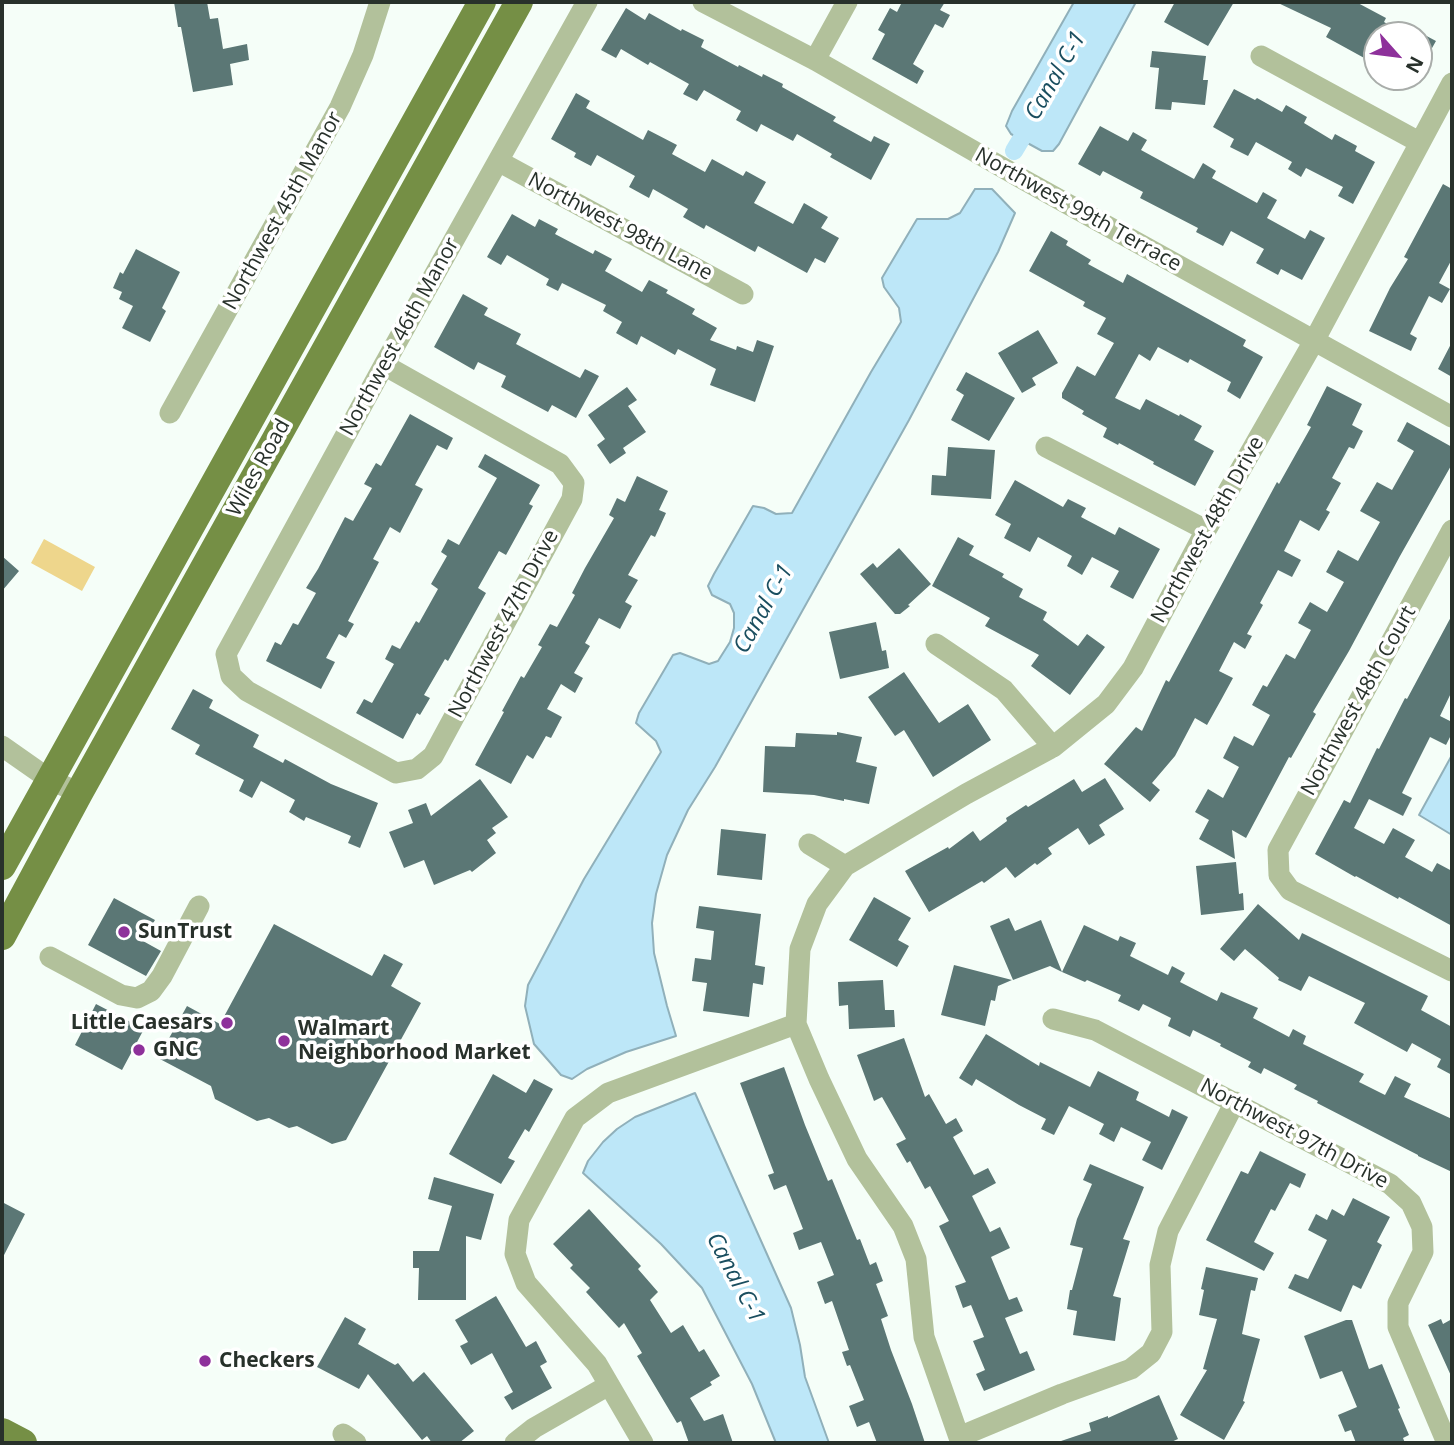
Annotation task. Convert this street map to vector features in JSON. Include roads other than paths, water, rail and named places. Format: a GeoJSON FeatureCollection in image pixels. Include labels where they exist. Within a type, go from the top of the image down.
{"type":"FeatureCollection","features":[{"type":"Feature","properties":{"kind":"main road","name":"Wiles Road"},"geometry":{"type":"LineString","coordinates":[[2,866],[482,2]]}},
{"type":"Feature","properties":{"kind":"main road","name":"Wiles Road"},"geometry":{"type":"LineString","coordinates":[[2,936],[519,2]]}},
{"type":"Feature","properties":{"kind":"main road"},"geometry":{"type":"LineString","coordinates":[[271,382],[299,398]]}},
{"type":"Feature","properties":{"kind":"main road"},"geometry":{"type":"LineString","coordinates":[[2,1432],[23,1443]]}},
{"type":"Feature","properties":{"kind":"street","name":"Northwest 45th Manor"},"geometry":{"type":"LineString","coordinates":[[170,413],[340,107],[363,55],[380,2]]}},
{"type":"Feature","properties":{"kind":"street","name":"Northwest 46th Manor"},"geometry":{"type":"LineString","coordinates":[[231,676],[226,654],[587,2]]}},
{"type":"Feature","properties":{"kind":"street","name":"Northwest 99th Terrace"},"geometry":{"type":"LineString","coordinates":[[703,2],[815,60],[1038,188],[1452,417]]}},
{"type":"Feature","properties":{"kind":"street"},"geometry":{"type":"LineString","coordinates":[[815,60],[847,2]]}},
{"type":"Feature","properties":{"kind":"street"},"geometry":{"type":"LineString","coordinates":[[1261,56],[1419,142]]}},
{"type":"Feature","properties":{"kind":"street","name":"Northwest 48th Drive"},"geometry":{"type":"LineString","coordinates":[[796,1024],[800,949],[817,904],[845,866],[966,794],[1053,747],[1106,704],[1133,668],[1206,530],[1314,341],[1452,83]]}},
{"type":"Feature","properties":{"kind":"street","name":"Northwest 98th Lane"},"geometry":{"type":"LineString","coordinates":[[498,161],[743,294]]}},
{"type":"Feature","properties":{"kind":"street","name":"Northwest 47th Drive"},"geometry":{"type":"LineString","coordinates":[[231,676],[247,691],[396,773],[417,769],[433,756],[572,499],[573,483],[560,464],[384,365]]}},
{"type":"Feature","properties":{"kind":"street"},"geometry":{"type":"LineString","coordinates":[[1046,447],[1206,530]]}},
{"type":"Feature","properties":{"kind":"street","name":"Northwest 48th Court"},"geometry":{"type":"LineString","coordinates":[[1452,530],[1278,850],[1279,875],[1290,890],[1452,971]]}},
{"type":"Feature","properties":{"kind":"street"},"geometry":{"type":"LineString","coordinates":[[936,644],[1004,690],[1053,747]]}},
{"type":"Feature","properties":{"kind":"street"},"geometry":{"type":"LineString","coordinates":[[2,746],[49,779],[79,793]]}},
{"type":"Feature","properties":{"kind":"street"},"geometry":{"type":"LineString","coordinates":[[809,844],[845,866]]}},
{"type":"Feature","properties":{"kind":"street"},"geometry":{"type":"LineString","coordinates":[[50,957],[121,995],[136,998],[151,991],[162,976],[199,906]]}},
{"type":"Feature","properties":{"kind":"street","name":"Northwest 97th Drive"},"geometry":{"type":"LineString","coordinates":[[1053,1019],[1095,1030],[1390,1184],[1411,1203],[1422,1227],[1423,1252],[1398,1303],[1398,1327],[1447,1443]]}},
{"type":"Feature","properties":{"kind":"street"},"geometry":{"type":"LineString","coordinates":[[643,1443],[597,1364],[526,1283],[515,1254],[519,1220],[575,1118],[608,1093],[796,1024],[857,1159],[902,1226],[916,1259],[924,1338],[960,1440],[1062,1394],[1131,1368],[1151,1353],[1161,1332],[1160,1265],[1168,1231],[1235,1102]]}},
{"type":"Feature","properties":{"kind":"street"},"geometry":{"type":"LineString","coordinates":[[515,1443],[534,1428],[609,1385]]}},
{"type":"Feature","properties":{"kind":"water"},"geometry":{"type":"Polygon","coordinates":[[[1074,2],[1136,2],[1059,144],[1053,151],[1042,151],[1011,134],[1006,126],[1074,2]]]}},
{"type":"Feature","properties":{"kind":"water"},"geometry":{"type":"Polygon","coordinates":[[[975,189],[992,189],[1015,213],[998,252],[909,420],[715,767],[688,810],[667,855],[656,894],[652,923],[654,953],[676,1036],[626,1052],[587,1069],[572,1079],[561,1075],[534,1044],[525,1006],[528,985],[584,879],[661,752],[656,741],[636,723],[639,713],[673,655],[680,653],[709,664],[718,661],[730,642],[734,613],[730,604],[712,595],[708,586],[714,574],[753,506],[776,514],[792,513],[901,322],[899,308],[884,287],[882,278],[917,219],[948,219],[960,213],[975,189]]]}},
{"type":"Feature","properties":{"kind":"water"},"geometry":{"type":"Polygon","coordinates":[[[1452,755],[1452,835],[1419,815],[1452,755]]]}},
{"type":"Feature","properties":{"kind":"water"},"geometry":{"type":"Polygon","coordinates":[[[695,1093],[791,1308],[805,1377],[829,1443],[776,1443],[752,1384],[702,1288],[661,1244],[583,1173],[588,1161],[617,1129],[635,1117],[695,1093]]]}},
{"type":"Feature","properties":{"kind":"waterway","name":"Canal C-1"},"geometry":{"type":"LineString","coordinates":[[1014,151],[1032,121]]}},
{"type":"Feature","properties":{"kind":"place","name":"SunTrust"},"geometry":{"type":"Point","coordinates":[124,932]}},
{"type":"Feature","properties":{"kind":"place","name":"Little Caesars"},"geometry":{"type":"Point","coordinates":[227,1023]}},
{"type":"Feature","properties":{"kind":"place","name":"Walmart Neighborhood Market"},"geometry":{"type":"Point","coordinates":[284,1041]}},
{"type":"Feature","properties":{"kind":"place","name":"GNC"},"geometry":{"type":"Point","coordinates":[139,1050]}},
{"type":"Feature","properties":{"kind":"place","name":"Checkers"},"geometry":{"type":"Point","coordinates":[205,1361]}}]}
